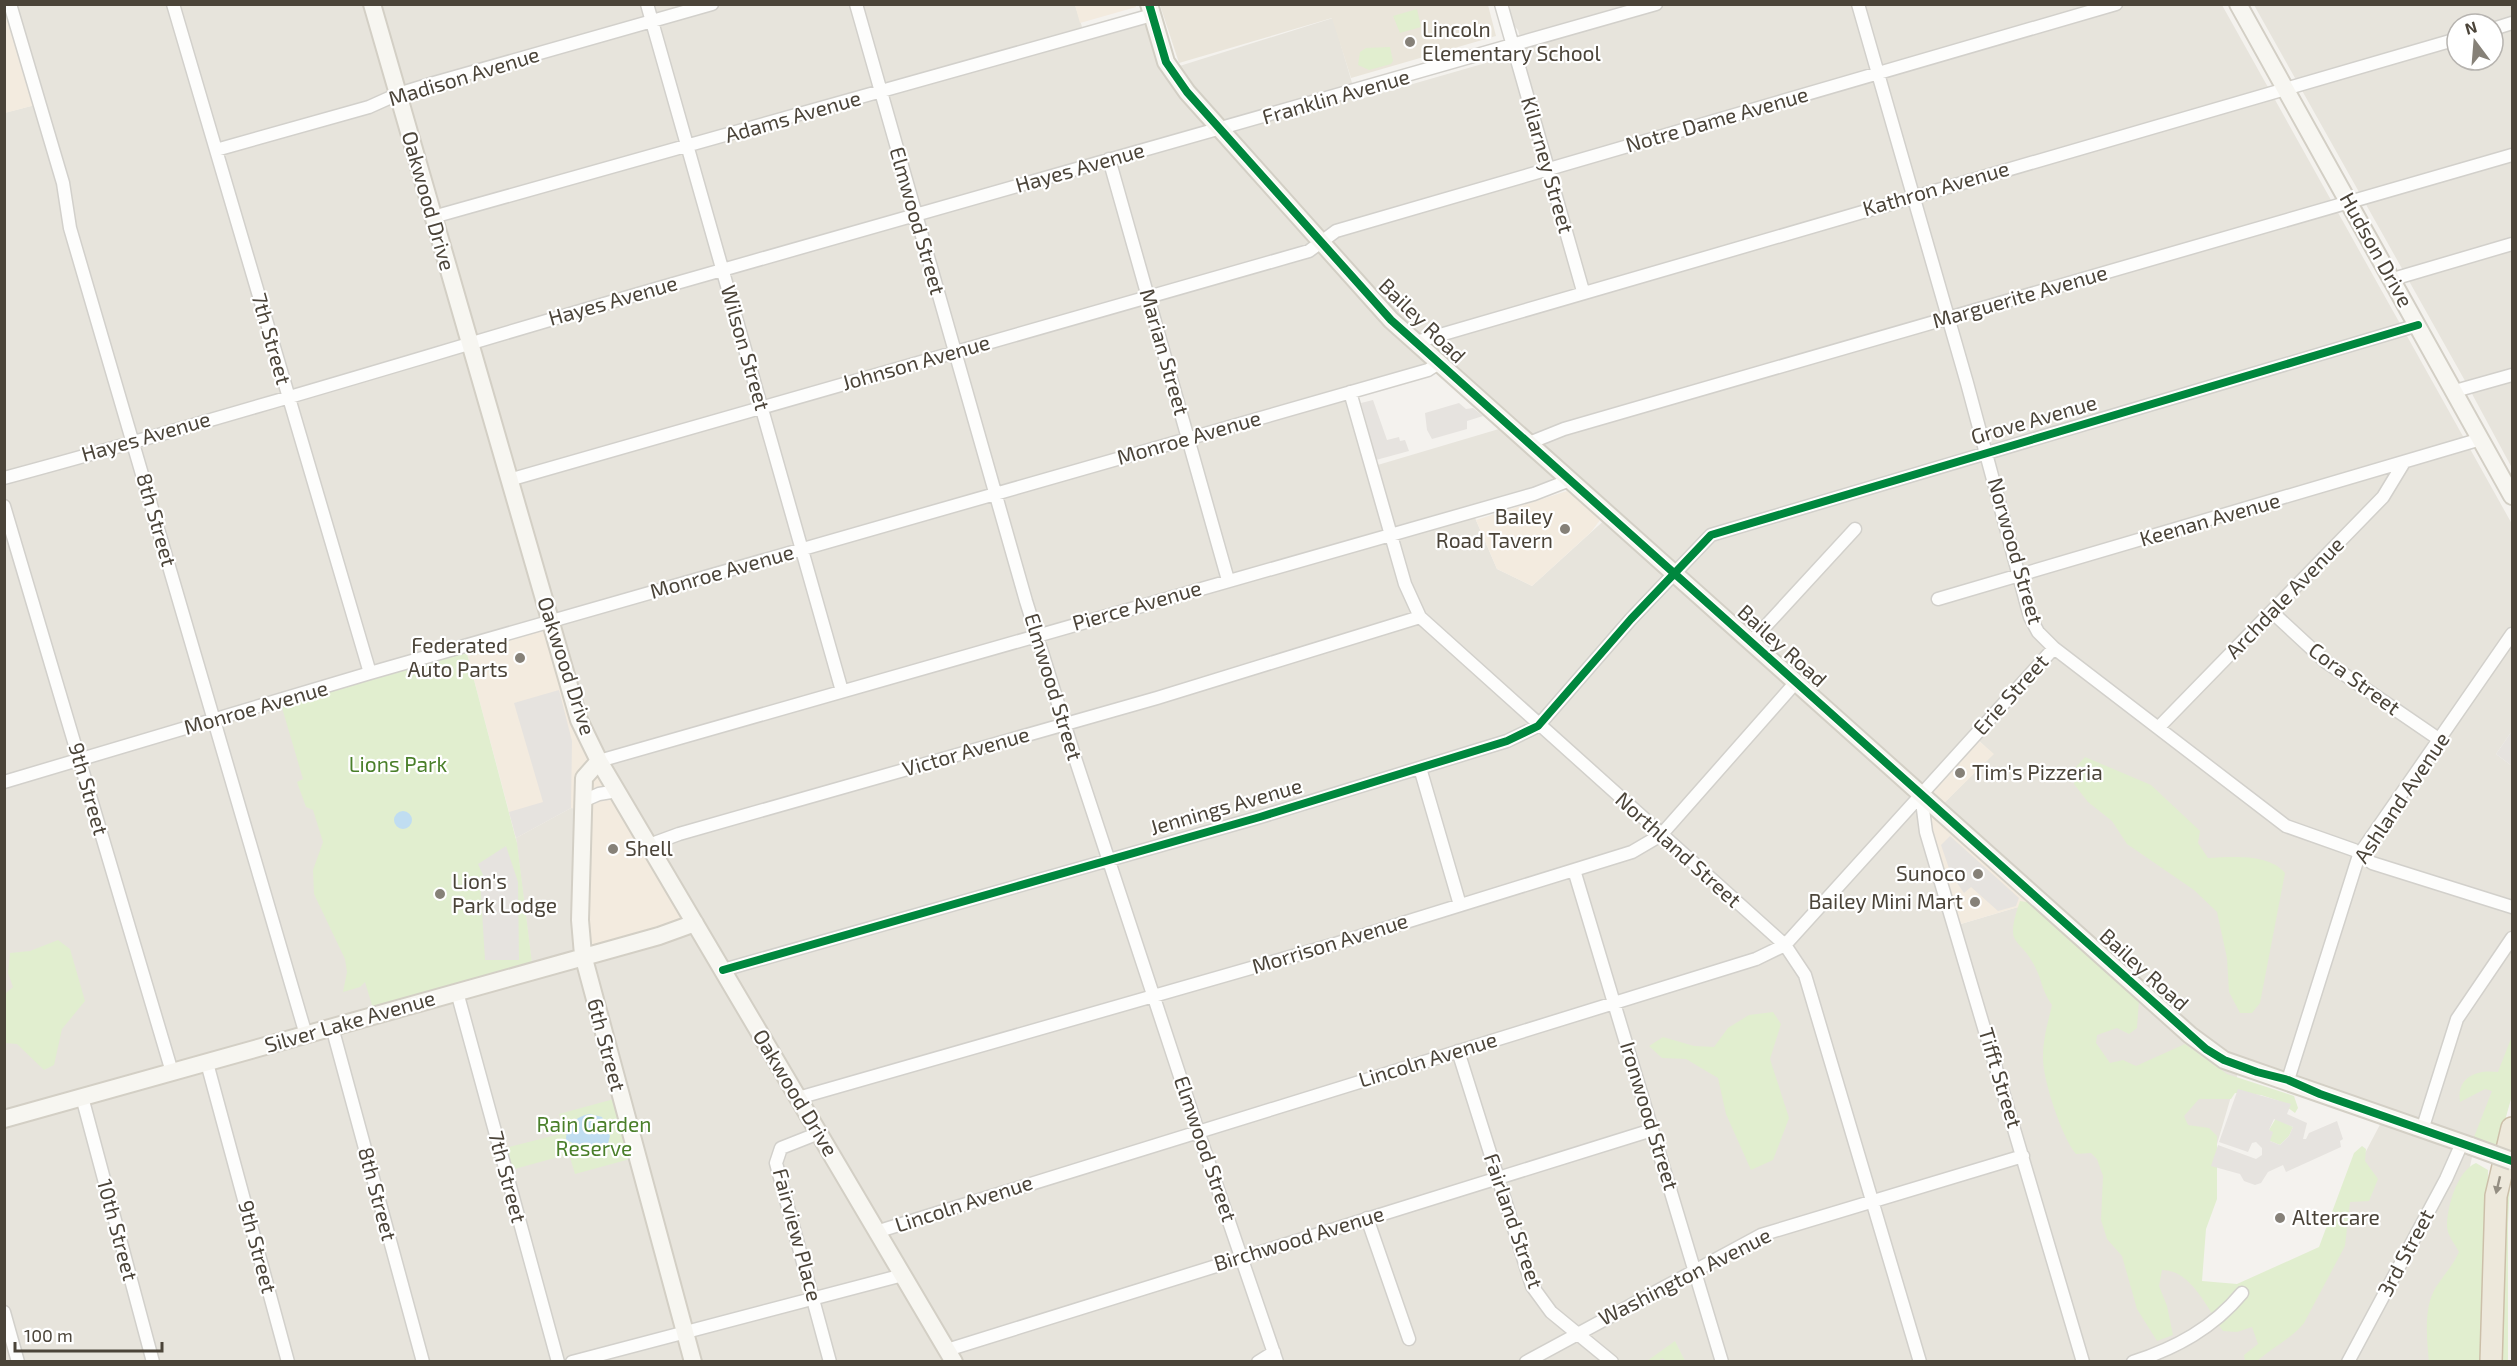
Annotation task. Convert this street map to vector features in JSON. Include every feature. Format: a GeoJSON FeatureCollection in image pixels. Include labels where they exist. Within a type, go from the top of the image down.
{"type":"FeatureCollection","features":[{"type":"Feature","properties":{"kind":"highway"},"geometry":{"type":"LineString","coordinates":[[2491,1362],[2496,1196],[2512,1128]]}},
{"type":"Feature","properties":{"kind":"street","name":"8th Street"},"geometry":{"type":"LineString","coordinates":[[10,4],[63,183],[70,228],[306,1035]]}},
{"type":"Feature","properties":{"kind":"street","name":"7th Street"},"geometry":{"type":"LineString","coordinates":[[173,4],[369,673]]}},
{"type":"Feature","properties":{"kind":"street","name":"Oakwood Drive"},"geometry":{"type":"LineString","coordinates":[[372,4],[579,720],[599,761],[950,1356]]}},
{"type":"Feature","properties":{"kind":"street","name":"Wilson Street"},"geometry":{"type":"LineString","coordinates":[[647,4],[842,691]]}},
{"type":"Feature","properties":{"kind":"street","name":"Madison Avenue"},"geometry":{"type":"LineString","coordinates":[[216,150],[369,107],[398,94],[712,4]]}},
{"type":"Feature","properties":{"kind":"street","name":"Elmwood Street"},"geometry":{"type":"LineString","coordinates":[[856,4],[995,494],[1064,724],[1152,996],[1275,1357]]}},
{"type":"Feature","properties":{"kind":"street","name":"Kilarney Street"},"geometry":{"type":"LineString","coordinates":[[1501,4],[1584,291]]}},
{"type":"Feature","properties":{"kind":"street","name":"Franklin Avenue"},"geometry":{"type":"LineString","coordinates":[[1223,129],[1656,4]]}},
{"type":"Feature","properties":{"kind":"street","name":"Norwood Street"},"geometry":{"type":"LineString","coordinates":[[1858,4],[2033,624],[2054,648],[2286,826],[2354,850],[2372,863],[2512,907]]}},
{"type":"Feature","properties":{"kind":"street","name":"Notre Dame Avenue"},"geometry":{"type":"LineString","coordinates":[[1321,242],[1336,231],[2116,4]]}},
{"type":"Feature","properties":{"kind":"street","name":"Hudson Drive"},"geometry":{"type":"LineString","coordinates":[[2238,4],[2512,496]]}},
{"type":"Feature","properties":{"kind":"street","name":"Adams Avenue"},"geometry":{"type":"LineString","coordinates":[[433,217],[880,92],[1151,10]]}},
{"type":"Feature","properties":{"kind":"street","name":"Bailey Road"},"geometry":{"type":"LineString","coordinates":[[1151,10],[1170,69],[1199,106],[1223,129],[1391,320],[2206,1049],[2238,1065],[2288,1080],[2512,1161]]}},
{"type":"Feature","properties":{"kind":"street","name":"Kathron Avenue"},"geometry":{"type":"LineString","coordinates":[[1416,342],[1584,291],[2445,42]]}},
{"type":"Feature","properties":{"kind":"street","name":"Hayes Avenue"},"geometry":{"type":"LineString","coordinates":[[4,478],[469,342],[1110,159],[1223,129]]}},
{"type":"Feature","properties":{"kind":"street","name":"Marguerite Avenue"},"geometry":{"type":"LineString","coordinates":[[1529,442],[1564,429],[2512,155]]}},
{"type":"Feature","properties":{"kind":"street","name":"Marian Street"},"geometry":{"type":"LineString","coordinates":[[1110,159],[1228,580]]}},
{"type":"Feature","properties":{"kind":"street","name":"Johnson Avenue"},"geometry":{"type":"LineString","coordinates":[[509,480],[1309,251],[1321,242]]}},
{"type":"Feature","properties":{"kind":"street"},"geometry":{"type":"LineString","coordinates":[[2393,279],[2512,244]]}},
{"type":"Feature","properties":{"kind":"street","name":"Grove Avenue"},"geometry":{"type":"LineString","coordinates":[[1674,573],[1704,539],[1725,529],[2418,325]]}},
{"type":"Feature","properties":{"kind":"street","name":"Monroe Avenue"},"geometry":{"type":"LineString","coordinates":[[4,782],[369,673],[1428,370],[1439,363]]}},
{"type":"Feature","properties":{"kind":"street"},"geometry":{"type":"LineString","coordinates":[[2455,391],[2512,375]]}},
{"type":"Feature","properties":{"kind":"street","name":"Northland Street"},"geometry":{"type":"LineString","coordinates":[[1350,392],[1405,584],[1420,617],[1538,726],[1785,945],[1805,975],[1920,1362]]}},
{"type":"Feature","properties":{"kind":"street","name":"Keenan Avenue"},"geometry":{"type":"LineString","coordinates":[[1938,600],[2481,439]]}},
{"type":"Feature","properties":{"kind":"street","name":"Archdale Avenue"},"geometry":{"type":"LineString","coordinates":[[2159,727],[2383,497],[2403,464]]}},
{"type":"Feature","properties":{"kind":"street","name":"Pierce Avenue"},"geometry":{"type":"LineString","coordinates":[[599,761],[1037,634],[1534,494],[1570,480]]}},
{"type":"Feature","properties":{"kind":"street","name":"9th Street"},"geometry":{"type":"LineString","coordinates":[[4,506],[172,1072]]}},
{"type":"Feature","properties":{"kind":"street"},"geometry":{"type":"LineString","coordinates":[[1751,642],[1855,529]]}},
{"type":"Feature","properties":{"kind":"street","name":"Jennings Avenue"},"geometry":{"type":"LineString","coordinates":[[723,970],[1108,860],[1507,741],[1538,726],[1674,573]]}},
{"type":"Feature","properties":{"kind":"street","name":"Cora Street"},"geometry":{"type":"LineString","coordinates":[[2272,612],[2326,662],[2440,740]]}},
{"type":"Feature","properties":{"kind":"street","name":"Victor Avenue"},"geometry":{"type":"LineString","coordinates":[[649,845],[690,831],[1274,664],[1420,617]]}},
{"type":"Feature","properties":{"kind":"street","name":"Ashland Avenue"},"geometry":{"type":"LineString","coordinates":[[2288,1080],[2359,855],[2512,634]]}},
{"type":"Feature","properties":{"kind":"street","name":"Erie Street"},"geometry":{"type":"LineString","coordinates":[[1921,794],[2054,648]]}},
{"type":"Feature","properties":{"kind":"street","name":"Morrison Avenue"},"geometry":{"type":"LineString","coordinates":[[798,1098],[1152,996],[1632,852],[1661,835],[1796,682]]}},
{"type":"Feature","properties":{"kind":"street","name":"6th Street"},"geometry":{"type":"LineString","coordinates":[[599,761],[584,778],[580,920],[583,955],[693,1362]]}},
{"type":"Feature","properties":{"kind":"street"},"geometry":{"type":"LineString","coordinates":[[1420,768],[1460,904]]}},
{"type":"Feature","properties":{"kind":"street"},"geometry":{"type":"LineString","coordinates":[[583,801],[617,791]]}},
{"type":"Feature","properties":{"kind":"street","name":"Lincoln Avenue"},"geometry":{"type":"LineString","coordinates":[[876,1232],[1756,958],[1785,945],[1921,794]]}},
{"type":"Feature","properties":{"kind":"street","name":"Tifft Street"},"geometry":{"type":"LineString","coordinates":[[1921,794],[1926,832],[2024,1156],[2083,1362]]}},
{"type":"Feature","properties":{"kind":"street","name":"Ironwood Street"},"geometry":{"type":"LineString","coordinates":[[1575,870],[1722,1362]]}},
{"type":"Feature","properties":{"kind":"street","name":"Silver Lake Avenue"},"geometry":{"type":"LineString","coordinates":[[4,1119],[583,955],[659,936],[695,923]]}},
{"type":"Feature","properties":{"kind":"street"},"geometry":{"type":"LineString","coordinates":[[2422,1130],[2457,1018],[2512,938]]}},
{"type":"Feature","properties":{"kind":"street","name":"7th Street"},"geometry":{"type":"LineString","coordinates":[[457,992],[558,1362]]}},
{"type":"Feature","properties":{"kind":"street","name":"8th Street"},"geometry":{"type":"LineString","coordinates":[[332,1027],[423,1362]]}},
{"type":"Feature","properties":{"kind":"street","name":"Fairland Street"},"geometry":{"type":"LineString","coordinates":[[1458,1051],[1532,1286],[1551,1312],[1612,1362]]}},
{"type":"Feature","properties":{"kind":"street","name":"9th Street"},"geometry":{"type":"LineString","coordinates":[[207,1063],[288,1362]]}},
{"type":"Feature","properties":{"kind":"street","name":"10th Street"},"geometry":{"type":"LineString","coordinates":[[82,1097],[153,1362]]}},
{"type":"Feature","properties":{"kind":"street","name":"Birchwood Avenue"},"geometry":{"type":"LineString","coordinates":[[950,1356],[1242,1257],[1652,1130]]}},
{"type":"Feature","properties":{"kind":"street","name":"Fairview Place"},"geometry":{"type":"LineString","coordinates":[[819,1133],[781,1148],[776,1163],[830,1362]]}},
{"type":"Feature","properties":{"kind":"street","name":"3rd Street"},"geometry":{"type":"LineString","coordinates":[[2348,1362],[2467,1144]]}},
{"type":"Feature","properties":{"kind":"street","name":"Washington Avenue"},"geometry":{"type":"LineString","coordinates":[[1526,1362],[1576,1333],[1775,1229],[2024,1156]]}},
{"type":"Feature","properties":{"kind":"street"},"geometry":{"type":"LineString","coordinates":[[1367,1218],[1409,1340]]}},
{"type":"Feature","properties":{"kind":"street"},"geometry":{"type":"LineString","coordinates":[[572,1362],[903,1275]]}},
{"type":"Feature","properties":{"kind":"street"},"geometry":{"type":"LineString","coordinates":[[2133,1362],[2163,1352],[2200,1332],[2242,1293]]}},
{"type":"Feature","properties":{"kind":"street"},"geometry":{"type":"LineString","coordinates":[[4,1312],[18,1362]]}},
{"type":"Feature","properties":{"kind":"street"},"geometry":{"type":"LineString","coordinates":[[1258,1362],[1275,1357]]}},
{"type":"Feature","properties":{"kind":"shaded area"},"geometry":{"type":"Polygon","coordinates":[[[1135,4],[1136,7],[1080,23],[1075,5],[1135,4]]]}},
{"type":"Feature","properties":{"kind":"shaded area"},"geometry":{"type":"Polygon","coordinates":[[[5,5],[39,104],[5,113],[5,5]]]}},
{"type":"Feature","properties":{"kind":"shaded area"},"geometry":{"type":"Polygon","coordinates":[[[10,5],[1075,5],[1084,33],[1152,15],[1170,69],[1333,18],[1357,100],[1524,52],[1518,30],[1503,14],[1501,5],[2222,5],[2512,524],[2512,731],[2496,754],[2512,766],[2512,1095],[2497,1155],[2478,1148],[2472,1157],[2460,1214],[2467,1361],[5,1362],[4,113],[39,104],[10,5]],[[1439,363],[1350,393],[1371,467],[1509,426],[1439,363]],[[1570,480],[1472,511],[1497,569],[1532,586],[1609,516],[1570,480]],[[550,622],[404,664],[375,1015],[583,955],[599,761],[550,622]],[[1974,736],[1921,795],[1954,926],[2025,905],[1938,809],[1993,754],[1974,736]],[[2240,1066],[2182,1263],[2191,1278],[2270,1329],[2314,1277],[2364,1155],[2384,1117],[2240,1066]]]}},
{"type":"Feature","properties":{"kind":"shaded area","name":"Lincoln Elementary School"},"geometry":{"type":"Polygon","coordinates":[[[1160,5],[1488,5],[1496,36],[1351,78],[1332,18],[1179,63],[1160,5]]]}},
{"type":"Feature","properties":{"kind":"shaded area"},"geometry":{"type":"Polygon","coordinates":[[[2254,5],[2512,5],[2512,468],[2464,379],[2254,5]]]}},
{"type":"Feature","properties":{"kind":"shaded area"},"geometry":{"type":"Polygon","coordinates":[[[1373,400],[1387,440],[1399,437],[1400,441],[1405,440],[1409,451],[1376,460],[1361,403],[1373,400]]]}},
{"type":"Feature","properties":{"kind":"shaded area"},"geometry":{"type":"Polygon","coordinates":[[[1459,403],[1466,409],[1473,408],[1483,416],[1467,421],[1467,429],[1432,439],[1427,430],[1425,413],[1459,403]]]}},
{"type":"Feature","properties":{"kind":"shaded area"},"geometry":{"type":"Polygon","coordinates":[[[1567,491],[1600,520],[1591,532],[1532,586],[1497,569],[1476,520],[1567,491]]]}},
{"type":"Feature","properties":{"kind":"shaded area"},"geometry":{"type":"Polygon","coordinates":[[[550,622],[579,720],[695,923],[583,955],[583,809],[570,808],[516,838],[465,646],[550,622]]]}},
{"type":"Feature","properties":{"kind":"shaded area"},"geometry":{"type":"Polygon","coordinates":[[[559,690],[572,741],[571,808],[516,838],[509,812],[543,802],[514,703],[559,690]]]}},
{"type":"Feature","properties":{"kind":"shaded area"},"geometry":{"type":"Polygon","coordinates":[[[2512,731],[2512,766],[2496,754],[2512,731]]]}},
{"type":"Feature","properties":{"kind":"shaded area"},"geometry":{"type":"Polygon","coordinates":[[[1973,736],[1994,754],[1938,809],[2035,897],[2025,905],[1954,926],[1921,794],[1973,736]]]}},
{"type":"Feature","properties":{"kind":"shaded area"},"geometry":{"type":"Polygon","coordinates":[[[571,808],[580,809],[580,952],[532,966],[516,838],[571,808]]]}},
{"type":"Feature","properties":{"kind":"shaded area"},"geometry":{"type":"Polygon","coordinates":[[[1950,836],[2019,898],[2016,906],[1998,911],[1971,887],[1964,893],[1951,874],[1941,845],[1950,836]]]}},
{"type":"Feature","properties":{"kind":"shaded area"},"geometry":{"type":"Polygon","coordinates":[[[506,846],[518,882],[519,960],[485,960],[480,879],[483,875],[478,864],[506,846]]]}},
{"type":"Feature","properties":{"kind":"shaded area"},"geometry":{"type":"Polygon","coordinates":[[[2238,1089],[2291,1104],[2287,1114],[2307,1123],[2303,1139],[2306,1139],[2309,1133],[2337,1121],[2343,1139],[2340,1141],[2341,1147],[2286,1172],[2283,1165],[2268,1172],[2261,1183],[2255,1185],[2244,1181],[2240,1174],[2211,1166],[2218,1145],[2256,1159],[2262,1155],[2262,1148],[2256,1142],[2252,1143],[2248,1152],[2219,1142],[2238,1089]],[[2274,1119],[2269,1130],[2273,1132],[2270,1141],[2280,1145],[2289,1136],[2293,1127],[2274,1119]]]}},
{"type":"Feature","properties":{"kind":"green space"},"geometry":{"type":"Polygon","coordinates":[[[1417,9],[1421,27],[1400,33],[1393,16],[1417,9]]]}},
{"type":"Feature","properties":{"kind":"green space"},"geometry":{"type":"Polygon","coordinates":[[[1390,47],[1393,61],[1391,64],[1369,70],[1358,65],[1360,52],[1366,48],[1390,47]]]}},
{"type":"Feature","properties":{"kind":"green space","name":"Lions Park"},"geometry":{"type":"Polygon","coordinates":[[[465,646],[517,843],[533,971],[375,1015],[365,982],[360,987],[343,992],[347,972],[345,959],[314,894],[313,870],[323,842],[313,810],[306,807],[297,782],[303,779],[280,701],[465,646]]]}},
{"type":"Feature","properties":{"kind":"green space"},"geometry":{"type":"Polygon","coordinates":[[[2085,757],[2151,785],[2200,831],[2198,843],[2208,858],[2259,859],[2269,862],[2285,873],[2260,1003],[2252,1013],[2240,1013],[2229,992],[2227,958],[2217,912],[2194,890],[2127,844],[2112,821],[2088,802],[2074,784],[2075,768],[2085,757]]]}},
{"type":"Feature","properties":{"kind":"green space"},"geometry":{"type":"Polygon","coordinates":[[[2020,901],[2033,903],[2139,1000],[2137,1028],[2129,1034],[2117,1028],[2097,1035],[2096,1043],[2110,1063],[2123,1060],[2136,1066],[2185,1044],[2227,1074],[2294,1096],[2298,1108],[2295,1113],[2279,1101],[2261,1095],[2235,1093],[2231,1099],[2199,1099],[2184,1116],[2188,1125],[2209,1128],[2217,1136],[2217,1199],[2206,1229],[2202,1281],[2237,1284],[2319,1247],[2354,1153],[2362,1146],[2366,1149],[2365,1161],[2378,1179],[2369,1201],[2350,1202],[2345,1246],[2304,1323],[2257,1361],[2245,1361],[2244,1355],[2258,1344],[2252,1327],[2237,1332],[2223,1331],[2191,1284],[2173,1272],[2162,1270],[2159,1286],[2167,1306],[2173,1335],[2157,1341],[2137,1309],[2122,1256],[2107,1239],[2101,1220],[2103,1176],[2097,1159],[2091,1153],[2076,1154],[2059,1122],[2049,1093],[2043,1057],[2052,1005],[2031,959],[2013,935],[2020,901]]]}},
{"type":"Feature","properties":{"kind":"green space"},"geometry":{"type":"Polygon","coordinates":[[[58,940],[70,949],[85,1001],[62,1029],[54,1065],[44,1070],[17,1044],[5,1043],[5,994],[13,987],[8,973],[10,953],[30,951],[58,940]]]}},
{"type":"Feature","properties":{"kind":"green space"},"geometry":{"type":"Polygon","coordinates":[[[1773,1012],[1781,1024],[1770,1059],[1789,1118],[1773,1160],[1751,1170],[1726,1114],[1718,1078],[1686,1059],[1662,1058],[1649,1046],[1663,1037],[1694,1046],[1714,1047],[1728,1028],[1749,1015],[1773,1012]]]}},
{"type":"Feature","properties":{"kind":"green space"},"geometry":{"type":"Polygon","coordinates":[[[2512,1036],[2512,1095],[2498,1146],[2474,1137],[2492,1091],[2485,1089],[2460,1102],[2460,1093],[2461,1086],[2470,1076],[2490,1071],[2498,1072],[2512,1036]]]}},
{"type":"Feature","properties":{"kind":"green space","name":"Rain Garden Reserve"},"geometry":{"type":"Polygon","coordinates":[[[614,1099],[630,1159],[575,1174],[569,1154],[511,1170],[505,1148],[564,1133],[559,1114],[614,1099]]]}},
{"type":"Feature","properties":{"kind":"green space"},"geometry":{"type":"Polygon","coordinates":[[[2276,1118],[2293,1127],[2289,1136],[2280,1145],[2270,1141],[2269,1130],[2276,1118]]]}},
{"type":"Feature","properties":{"kind":"green space"},"geometry":{"type":"Polygon","coordinates":[[[2512,1144],[2508,1223],[2508,1361],[2496,1362],[2499,1207],[2512,1144]]]}},
{"type":"Feature","properties":{"kind":"green space"},"geometry":{"type":"Polygon","coordinates":[[[2476,1163],[2488,1170],[2485,1361],[2429,1362],[2427,1324],[2429,1304],[2436,1287],[2459,1252],[2447,1229],[2449,1209],[2458,1181],[2469,1167],[2476,1163]]]}},
{"type":"Feature","properties":{"kind":"green space"},"geometry":{"type":"Polygon","coordinates":[[[1675,1341],[1685,1361],[1667,1361],[1662,1358],[1659,1361],[1647,1361],[1675,1341]]]}},
{"type":"Feature","properties":{"kind":"water"},"geometry":{"type":"Polygon","coordinates":[[[403,811],[411,816],[412,820],[407,828],[403,829],[395,824],[394,820],[399,812],[403,811]]]}},
{"type":"Feature","properties":{"kind":"water"},"geometry":{"type":"Polygon","coordinates":[[[590,1114],[602,1117],[610,1136],[607,1147],[596,1154],[566,1140],[566,1135],[573,1122],[590,1114]]]}},
{"type":"Feature","properties":{"kind":"cycle path"},"geometry":{"type":"LineString","coordinates":[[1149,4],[1166,62],[1187,92],[1391,320],[2206,1049],[2224,1060],[2288,1080],[2320,1094],[2512,1161]]}},
{"type":"Feature","properties":{"kind":"cycle path"},"geometry":{"type":"LineString","coordinates":[[723,970],[1260,817],[1507,741],[1538,726],[1631,619],[1711,535],[2418,325]]}},
{"type":"Feature","properties":{"kind":"place","name":"Lincoln Elementary School"},"geometry":{"type":"Point","coordinates":[1410,42]}},
{"type":"Feature","properties":{"kind":"place","name":"Bailey Road Tavern"},"geometry":{"type":"Point","coordinates":[1565,529]}},
{"type":"Feature","properties":{"kind":"place","name":"Federated Auto Parts"},"geometry":{"type":"Point","coordinates":[520,658]}},
{"type":"Feature","properties":{"kind":"place","name":"Tim's Pizzeria"},"geometry":{"type":"Point","coordinates":[1960,773]}},
{"type":"Feature","properties":{"kind":"place","name":"Shell"},"geometry":{"type":"Point","coordinates":[613,849]}},
{"type":"Feature","properties":{"kind":"place","name":"Sunoco"},"geometry":{"type":"Point","coordinates":[1978,874]}},
{"type":"Feature","properties":{"kind":"place","name":"Lion's Park Lodge"},"geometry":{"type":"Point","coordinates":[440,894]}},
{"type":"Feature","properties":{"kind":"place","name":"Bailey Mini Mart"},"geometry":{"type":"Point","coordinates":[1975,902]}},
{"type":"Feature","properties":{"kind":"place","name":"Altercare"},"geometry":{"type":"Point","coordinates":[2280,1218]}}]}
